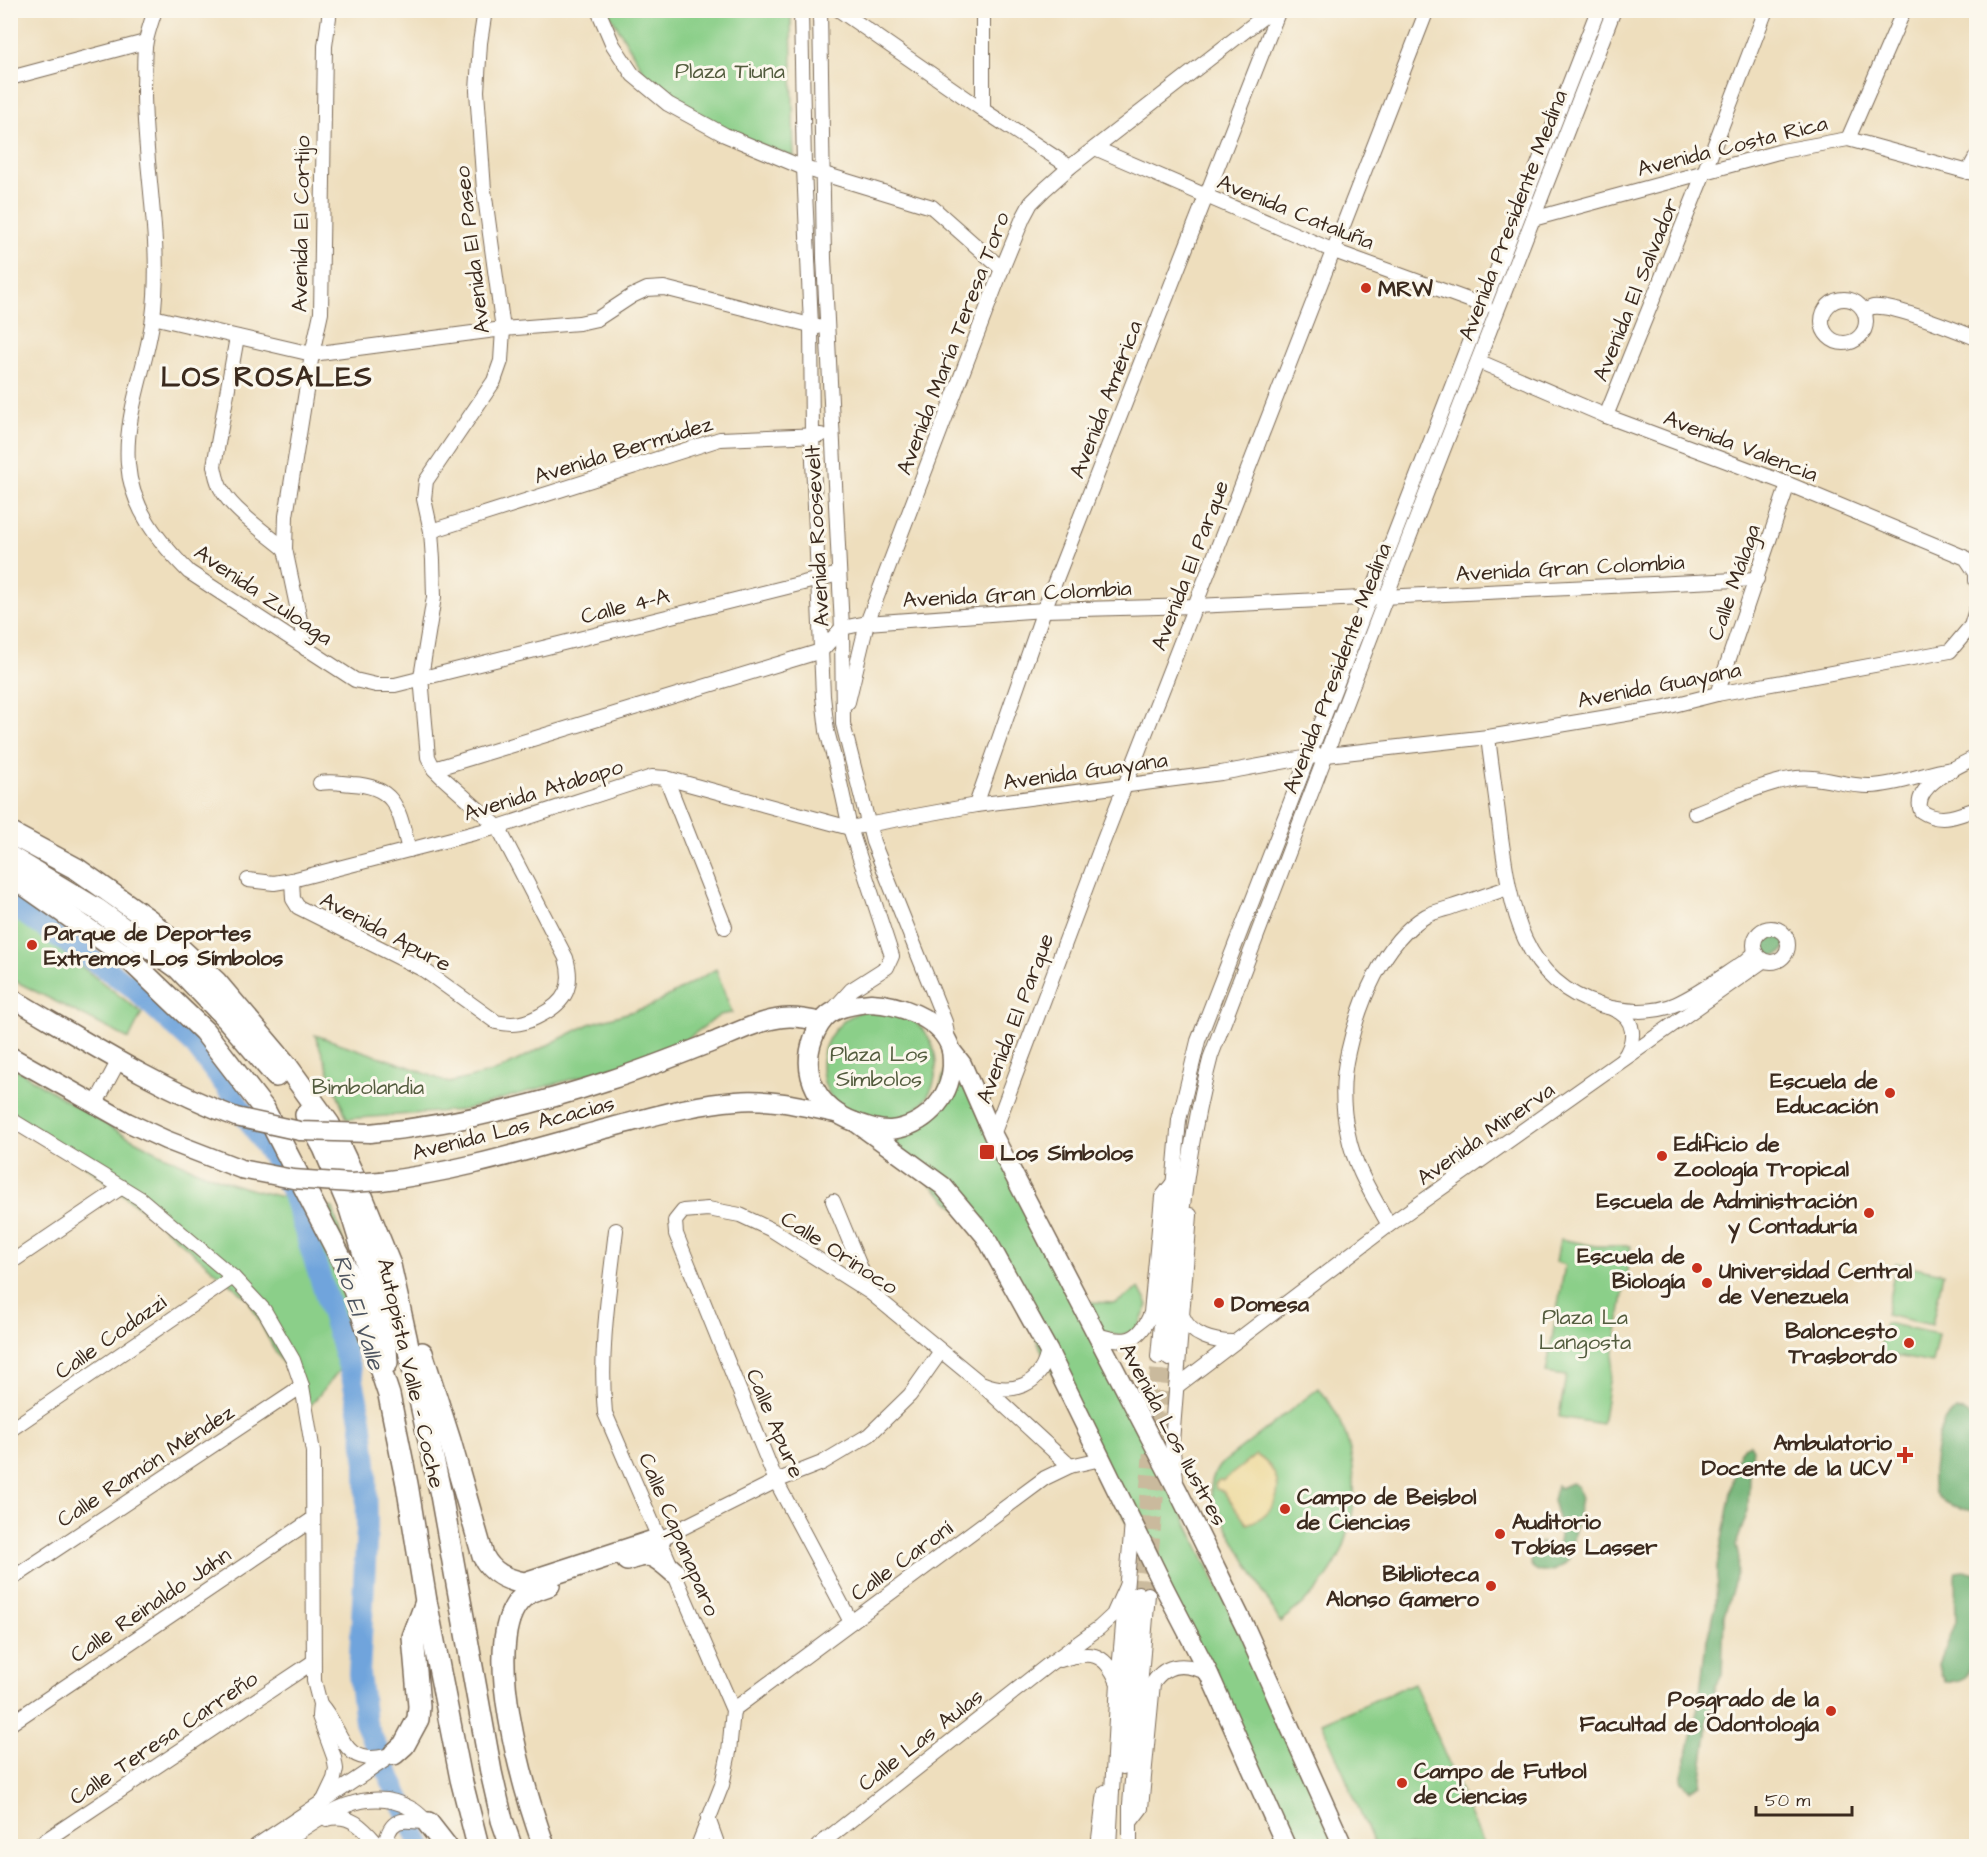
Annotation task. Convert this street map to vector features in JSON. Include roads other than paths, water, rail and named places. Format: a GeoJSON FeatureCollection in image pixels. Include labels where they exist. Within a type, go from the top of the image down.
{"type":"FeatureCollection","features":[{"type":"Feature","properties":{"kind":"highway","name":"Autopista Valle - Coche"},"geometry":{"type":"LineString","coordinates":[[10,833],[77,869],[149,920],[216,982],[273,1049],[329,1124],[355,1179],[390,1265],[441,1495],[491,1772],[502,1820],[511,1846]]}},
{"type":"Feature","properties":{"kind":"highway"},"geometry":{"type":"LineString","coordinates":[[10,857],[98,910],[178,968],[227,1019],[298,1102],[324,1148],[350,1209],[384,1319],[389,1395]]}},
{"type":"Feature","properties":{"kind":"highway","name":"Autopista Valle - Coche"},"geometry":{"type":"LineString","coordinates":[[10,879],[23,884],[126,956],[204,1031],[264,1109],[348,1272],[389,1395],[461,1779],[478,1846]]}},
{"type":"Feature","properties":{"kind":"highway"},"geometry":{"type":"LineString","coordinates":[[390,1265],[419,1343],[483,1556],[488,1565],[511,1581],[525,1583],[660,1539]]}},
{"type":"Feature","properties":{"kind":"highway"},"geometry":{"type":"LineString","coordinates":[[544,1846],[519,1765],[507,1707],[505,1654],[507,1626],[514,1608],[524,1596],[535,1590],[645,1553],[674,1572]]}},
{"type":"Feature","properties":{"kind":"highway"},"geometry":{"type":"LineString","coordinates":[[394,1754],[404,1745],[418,1719],[413,1637],[426,1601]]}},
{"type":"Feature","properties":{"kind":"highway"},"geometry":{"type":"LineString","coordinates":[[428,1823],[446,1846]]}},
{"type":"Feature","properties":{"kind":"main road","name":"Avenida Las Acacias"},"geometry":{"type":"LineString","coordinates":[[10,997],[186,1096],[236,1117],[300,1131],[370,1133],[446,1123],[550,1098],[610,1080],[742,1030],[781,1018],[826,1017]]}},
{"type":"Feature","properties":{"kind":"main road"},"geometry":{"type":"LineString","coordinates":[[858,1004],[896,1006],[926,1020],[940,1032],[950,1046],[952,1062],[948,1087],[935,1108],[922,1119],[906,1127],[889,1130],[872,1128],[835,1113],[824,1103],[810,1077],[808,1063],[814,1034],[826,1017],[858,1004]]}},
{"type":"Feature","properties":{"kind":"main road","name":"Avenida Los Ilustres"},"geometry":{"type":"LineString","coordinates":[[950,1046],[962,1064],[993,1135],[1179,1493],[1246,1629],[1343,1846]]}},
{"type":"Feature","properties":{"kind":"main road","name":"Avenida Las Acacias"},"geometry":{"type":"LineString","coordinates":[[10,1056],[95,1105],[166,1140],[240,1169],[293,1179],[351,1183],[416,1177],[468,1166],[685,1107],[736,1101],[758,1101],[798,1105],[835,1113]]}},
{"type":"Feature","properties":{"kind":"main road"},"geometry":{"type":"LineString","coordinates":[[855,1122],[935,1179],[964,1209],[985,1236],[1048,1350],[1209,1674],[1286,1846]]}},
{"type":"Feature","properties":{"kind":"street","name":"Avenida Zuloaga"},"geometry":{"type":"LineString","coordinates":[[155,10],[146,42],[144,115],[156,232],[153,317],[129,432],[128,465],[135,499],[149,526],[168,551],[189,572],[355,680],[376,685],[395,685],[421,677]]}},
{"type":"Feature","properties":{"kind":"street","name":"Avenida El Cortijo"},"geometry":{"type":"LineString","coordinates":[[306,649],[285,549],[286,516],[312,354],[321,313],[325,46],[330,10]]}},
{"type":"Feature","properties":{"kind":"street","name":"Avenida El Paseo"},"geometry":{"type":"LineString","coordinates":[[434,769],[428,757],[421,677],[434,597],[431,531],[424,498],[426,482],[494,381],[501,361],[503,329],[484,190],[477,101],[478,69],[485,10]]}},
{"type":"Feature","properties":{"kind":"street"},"geometry":{"type":"LineString","coordinates":[[598,10],[613,45],[633,75],[668,104],[725,135],[804,168],[932,207],[1002,269]]}},
{"type":"Feature","properties":{"kind":"street","name":"Avenida Roosevelt"},"geometry":{"type":"LineString","coordinates":[[801,10],[804,168],[811,325],[812,436],[821,651],[827,731],[850,828],[892,956],[887,967],[851,990],[826,1017]]}},
{"type":"Feature","properties":{"kind":"street","name":"Avenida Roosevelt"},"geometry":{"type":"LineString","coordinates":[[820,10],[827,329],[842,628],[843,724],[867,824],[945,1022],[950,1046]]}},
{"type":"Feature","properties":{"kind":"street"},"geometry":{"type":"LineString","coordinates":[[839,10],[1070,167]]}},
{"type":"Feature","properties":{"kind":"street"},"geometry":{"type":"LineString","coordinates":[[983,10],[984,110]]}},
{"type":"Feature","properties":{"kind":"street","name":"Avenida María Teresa Toro"},"geometry":{"type":"LineString","coordinates":[[843,724],[867,623],[1002,269],[1031,203],[1070,167],[1272,10]]}},
{"type":"Feature","properties":{"kind":"street","name":"Avenida América"},"geometry":{"type":"LineString","coordinates":[[976,805],[1044,610],[1279,10]]}},
{"type":"Feature","properties":{"kind":"street","name":"Avenida El Parque"},"geometry":{"type":"LineString","coordinates":[[993,1135],[1125,786],[1427,10]]}},
{"type":"Feature","properties":{"kind":"street","name":"Avenida Presidente Medina"},"geometry":{"type":"LineString","coordinates":[[1163,1358],[1179,1183],[1179,1120],[1198,1041],[1598,10]]}},
{"type":"Feature","properties":{"kind":"street","name":"Avenida Presidente Medina"},"geometry":{"type":"LineString","coordinates":[[1179,1183],[1211,1056],[1614,10]]}},
{"type":"Feature","properties":{"kind":"street","name":"Avenida El Salvador"},"geometry":{"type":"LineString","coordinates":[[1606,416],[1705,170],[1766,10]]}},
{"type":"Feature","properties":{"kind":"street"},"geometry":{"type":"LineString","coordinates":[[1848,139],[1904,10]]}},
{"type":"Feature","properties":{"kind":"street"},"geometry":{"type":"LineString","coordinates":[[10,78],[146,42]]}},
{"type":"Feature","properties":{"kind":"street","name":"Avenida Costa Rica"},"geometry":{"type":"LineString","coordinates":[[1533,219],[1705,170],[1782,151],[1848,139],[1972,173]]}},
{"type":"Feature","properties":{"kind":"street","name":"Avenida Cataluña"},"geometry":{"type":"LineString","coordinates":[[1095,148],[1334,251],[1485,306]]}},
{"type":"Feature","properties":{"kind":"street"},"geometry":{"type":"LineString","coordinates":[[1972,173],[1977,157]]}},
{"type":"Feature","properties":{"kind":"street"},"geometry":{"type":"LineString","coordinates":[[153,317],[312,354],[503,329],[579,323],[597,319],[647,289],[664,288],[827,329]]}},
{"type":"Feature","properties":{"kind":"street"},"geometry":{"type":"LineString","coordinates":[[1865,311],[1872,307],[1908,314],[1977,338]]}},
{"type":"Feature","properties":{"kind":"street"},"geometry":{"type":"LineString","coordinates":[[237,337],[214,466],[217,480],[223,494],[285,549]]}},
{"type":"Feature","properties":{"kind":"street","name":"Avenida Valencia"},"geometry":{"type":"LineString","coordinates":[[1478,361],[1606,416],[1788,484],[1966,558],[1976,573],[1977,582]]}},
{"type":"Feature","properties":{"kind":"street","name":"Avenida Bermúdez"},"geometry":{"type":"LineString","coordinates":[[431,531],[720,439],[812,436],[832,433]]}},
{"type":"Feature","properties":{"kind":"street","name":"Calle Málaga"},"geometry":{"type":"LineString","coordinates":[[1717,694],[1788,484]]}},
{"type":"Feature","properties":{"kind":"street","name":"Calle 4-A"},"geometry":{"type":"LineString","coordinates":[[421,677],[839,574]]}},
{"type":"Feature","properties":{"kind":"street","name":"Avenida Gran Colombia"},"geometry":{"type":"LineString","coordinates":[[842,628],[867,623],[1044,610],[1196,606],[1757,579]]}},
{"type":"Feature","properties":{"kind":"street","name":"Avenida Guayana"},"geometry":{"type":"LineString","coordinates":[[850,828],[976,805],[1125,786],[1326,754],[1488,737],[1662,708],[1717,694],[1950,651],[1971,626],[1977,610]]}},
{"type":"Feature","properties":{"kind":"street"},"geometry":{"type":"LineString","coordinates":[[434,769],[821,651],[842,628]]}},
{"type":"Feature","properties":{"kind":"street"},"geometry":{"type":"LineString","coordinates":[[1488,737],[1510,900],[1526,942],[1537,962],[1553,980],[1582,999],[1608,1007],[1625,1016],[1630,1022],[1633,1029],[1632,1042],[1620,1063]]}},
{"type":"Feature","properties":{"kind":"street"},"geometry":{"type":"LineString","coordinates":[[1977,757],[1952,769],[1924,790],[1919,798],[1921,811],[1935,818],[1946,819],[1977,809]]}},
{"type":"Feature","properties":{"kind":"street"},"geometry":{"type":"LineString","coordinates":[[434,769],[498,827]]}},
{"type":"Feature","properties":{"kind":"street"},"geometry":{"type":"LineString","coordinates":[[1695,813],[1790,779],[1827,779],[1846,784],[1871,786],[1952,769]]}},
{"type":"Feature","properties":{"kind":"street","name":"Avenida Atabapo"},"geometry":{"type":"LineString","coordinates":[[248,880],[274,883],[292,880],[498,827],[652,777],[666,777],[850,828]]}},
{"type":"Feature","properties":{"kind":"street"},"geometry":{"type":"LineString","coordinates":[[666,777],[725,927]]}},
{"type":"Feature","properties":{"kind":"street"},"geometry":{"type":"LineString","coordinates":[[320,783],[368,784],[387,793],[400,814],[409,850]]}},
{"type":"Feature","properties":{"kind":"street","name":"Avenida Apure"},"geometry":{"type":"LineString","coordinates":[[292,880],[293,899],[298,907],[424,969],[496,1022],[519,1025],[556,1007],[564,997],[568,985],[569,969],[566,958],[498,827]]}},
{"type":"Feature","properties":{"kind":"street"},"geometry":{"type":"LineString","coordinates":[[1389,1225],[1358,1169],[1348,1135],[1343,1097],[1347,1054],[1359,1015],[1372,980],[1393,946],[1410,927],[1427,915],[1508,888]]}},
{"type":"Feature","properties":{"kind":"street","name":"Avenida Minerva"},"geometry":{"type":"LineString","coordinates":[[1176,1387],[1389,1225],[1620,1063],[1759,957],[1746,961],[1676,1004],[1653,1010],[1608,1007]]}},
{"type":"Feature","properties":{"kind":"street"},"geometry":{"type":"LineString","coordinates":[[95,1105],[119,1060]]}},
{"type":"Feature","properties":{"kind":"street"},"geometry":{"type":"LineString","coordinates":[[10,1119],[141,1199],[232,1277],[264,1310],[293,1360],[302,1386],[312,1452],[314,1681],[320,1704],[319,1716],[336,1769],[324,1800]]}},
{"type":"Feature","properties":{"kind":"street"},"geometry":{"type":"LineString","coordinates":[[1095,1334],[1116,1341],[1125,1341],[1133,1338],[1147,1325],[1151,1313],[1162,1197],[1179,1183],[1191,1203],[1172,1442],[1174,1471],[1179,1493]]}},
{"type":"Feature","properties":{"kind":"street"},"geometry":{"type":"LineString","coordinates":[[10,1263],[122,1187]]}},
{"type":"Feature","properties":{"kind":"street"},"geometry":{"type":"LineString","coordinates":[[833,1201],[871,1293]]}},
{"type":"Feature","properties":{"kind":"street","name":"Calle Orinoco"},"geometry":{"type":"LineString","coordinates":[[676,1234],[675,1221],[683,1211],[708,1209],[740,1215],[772,1230],[871,1293],[979,1382],[1070,1466]]}},
{"type":"Feature","properties":{"kind":"street","name":"Calle Capanaparo"},"geometry":{"type":"LineString","coordinates":[[616,1230],[603,1344],[602,1382],[605,1413],[733,1710],[729,1752],[722,1785],[698,1846]]}},
{"type":"Feature","properties":{"kind":"street","name":"Calle Apure"},"geometry":{"type":"LineString","coordinates":[[676,1234],[776,1481],[851,1622]]}},
{"type":"Feature","properties":{"kind":"street","name":"Calle Codazzi"},"geometry":{"type":"LineString","coordinates":[[10,1430],[232,1277]]}},
{"type":"Feature","properties":{"kind":"street"},"geometry":{"type":"LineString","coordinates":[[1183,1317],[1189,1328],[1197,1333],[1213,1340],[1233,1342]]}},
{"type":"Feature","properties":{"kind":"street","name":"Calle Orinoco"},"geometry":{"type":"LineString","coordinates":[[979,1382],[990,1387],[1024,1386],[1040,1373],[1045,1365],[1048,1350]]}},
{"type":"Feature","properties":{"kind":"street"},"geometry":{"type":"LineString","coordinates":[[660,1539],[776,1481],[822,1463],[869,1435],[910,1395],[941,1351]]}},
{"type":"Feature","properties":{"kind":"street","name":"Calle Ramón Méndez"},"geometry":{"type":"LineString","coordinates":[[10,1580],[302,1386]]}},
{"type":"Feature","properties":{"kind":"street","name":"Calle Caroní"},"geometry":{"type":"LineString","coordinates":[[733,1710],[1045,1478],[1070,1466],[1101,1459]]}},
{"type":"Feature","properties":{"kind":"street","name":"Calle Reinaldo Jahn"},"geometry":{"type":"LineString","coordinates":[[10,1724],[313,1519]]}},
{"type":"Feature","properties":{"kind":"street"},"geometry":{"type":"LineString","coordinates":[[1130,1846],[1137,1591],[1132,1521]]}},
{"type":"Feature","properties":{"kind":"street"},"geometry":{"type":"LineString","coordinates":[[1098,1846],[1118,1682],[1137,1591]]}},
{"type":"Feature","properties":{"kind":"street"},"geometry":{"type":"LineString","coordinates":[[1115,1846],[1137,1591]]}},
{"type":"Feature","properties":{"kind":"street","name":"Calle Las Aulas"},"geometry":{"type":"LineString","coordinates":[[818,1846],[1048,1665],[1099,1628],[1137,1591]]}},
{"type":"Feature","properties":{"kind":"street","name":"Calle Las Aulas"},"geometry":{"type":"LineString","coordinates":[[1048,1665],[1083,1654],[1094,1655],[1103,1659],[1111,1667],[1118,1682]]}},
{"type":"Feature","properties":{"kind":"street","name":"Calle Teresa Carreño"},"geometry":{"type":"LineString","coordinates":[[37,1846],[313,1662]]}},
{"type":"Feature","properties":{"kind":"street"},"geometry":{"type":"LineString","coordinates":[[1131,1821],[1141,1808],[1153,1683],[1162,1671],[1176,1666],[1187,1666],[1209,1674]]}},
{"type":"Feature","properties":{"kind":"street"},"geometry":{"type":"LineString","coordinates":[[1109,1846],[1118,1682]]}},
{"type":"Feature","properties":{"kind":"street"},"geometry":{"type":"LineString","coordinates":[[320,1704],[344,1743],[355,1755],[370,1759],[394,1754]]}},
{"type":"Feature","properties":{"kind":"street"},"geometry":{"type":"LineString","coordinates":[[256,1846],[394,1754]]}},
{"type":"Feature","properties":{"kind":"street"},"geometry":{"type":"LineString","coordinates":[[278,1846],[313,1823],[352,1802],[373,1799],[396,1802],[412,1809],[428,1823]]}},
{"type":"Feature","properties":{"kind":"street"},"geometry":{"type":"LineString","coordinates":[[313,1823],[331,1817],[345,1818],[358,1823],[379,1846]]}},
{"type":"Feature","properties":{"kind":"street"},"geometry":{"type":"LineString","coordinates":[[708,1818],[718,1846]]}},
{"type":"Feature","properties":{"kind":"street"},"geometry":{"type":"LineString","coordinates":[[385,1846],[389,1829],[393,1824],[405,1820],[428,1823]]}},
{"type":"Feature","properties":{"kind":"waterway","name":"Río El Valle"},"geometry":{"type":"LineString","coordinates":[[10,904],[131,986],[193,1043],[226,1086],[278,1165],[292,1191],[352,1376],[361,1419],[366,1462],[367,1527],[359,1674],[365,1722],[421,1846]]}},
{"type":"Feature","properties":{"kind":"tunnel"},"geometry":{"type":"LineString","coordinates":[[1138,1593],[1158,1357]]}},
{"type":"Feature","properties":{"kind":"tunnel"},"geometry":{"type":"LineString","coordinates":[[1148,1594],[1169,1359]]}},
{"type":"Feature","properties":{"kind":"place","name":"MRW"},"geometry":{"type":"Point","coordinates":[1366,288]}},
{"type":"Feature","properties":{"kind":"place","name":"Parque de Deportes Extremos Los Símbolos"},"geometry":{"type":"Point","coordinates":[32,945]}},
{"type":"Feature","properties":{"kind":"place","name":"Escuela de Educación"},"geometry":{"type":"Point","coordinates":[1890,1093]}},
{"type":"Feature","properties":{"kind":"place","name":"Los Símbolos"},"geometry":{"type":"Point","coordinates":[987,1152]}},
{"type":"Feature","properties":{"kind":"place","name":"Edificio de Zoología Tropical"},"geometry":{"type":"Point","coordinates":[1662,1156]}},
{"type":"Feature","properties":{"kind":"place","name":"Escuela de Administración y Contaduría"},"geometry":{"type":"Point","coordinates":[1869,1213]}},
{"type":"Feature","properties":{"kind":"place","name":"Escuela de Biología"},"geometry":{"type":"Point","coordinates":[1697,1268]}},
{"type":"Feature","properties":{"kind":"place","name":"Universidad Central de Venezuela"},"geometry":{"type":"Point","coordinates":[1707,1283]}},
{"type":"Feature","properties":{"kind":"place","name":"Domesa"},"geometry":{"type":"Point","coordinates":[1219,1303]}},
{"type":"Feature","properties":{"kind":"place","name":"Baloncesto Trasbordo"},"geometry":{"type":"Point","coordinates":[1909,1343]}},
{"type":"Feature","properties":{"kind":"place","name":"Ambulatorio Docente de la UCV"},"geometry":{"type":"Point","coordinates":[1905,1455]}},
{"type":"Feature","properties":{"kind":"place","name":"Campo de Beisbol de Ciencias"},"geometry":{"type":"Point","coordinates":[1285,1509]}},
{"type":"Feature","properties":{"kind":"place","name":"Auditorio Tobías Lasser"},"geometry":{"type":"Point","coordinates":[1500,1534]}},
{"type":"Feature","properties":{"kind":"place","name":"Biblioteca Alonso Gamero"},"geometry":{"type":"Point","coordinates":[1491,1586]}},
{"type":"Feature","properties":{"kind":"place","name":"Posgrado de la Facultad de Odontología"},"geometry":{"type":"Point","coordinates":[1831,1711]}},
{"type":"Feature","properties":{"kind":"place","name":"Campo de Futbol de Ciencias"},"geometry":{"type":"Point","coordinates":[1402,1783]}},
{"type":"Feature","properties":{"kind":"district","name":"LOS ROSALES"},"geometry":{"type":"Point","coordinates":[267,376]}},
{"type":"Feature","properties":{"kind":"park label","name":"Plaza Tiuna"},"geometry":{"type":"Point","coordinates":[730,70]}},
{"type":"Feature","properties":{"kind":"park label","name":"Plaza Los Símbolos"},"geometry":{"type":"Point","coordinates":[879,1066]}},
{"type":"Feature","properties":{"kind":"park label","name":"Bimbolandia"},"geometry":{"type":"Point","coordinates":[368,1086]}},
{"type":"Feature","properties":{"kind":"park label","name":"Plaza La Langosta"},"geometry":{"type":"Point","coordinates":[1585,1328]}}]}
